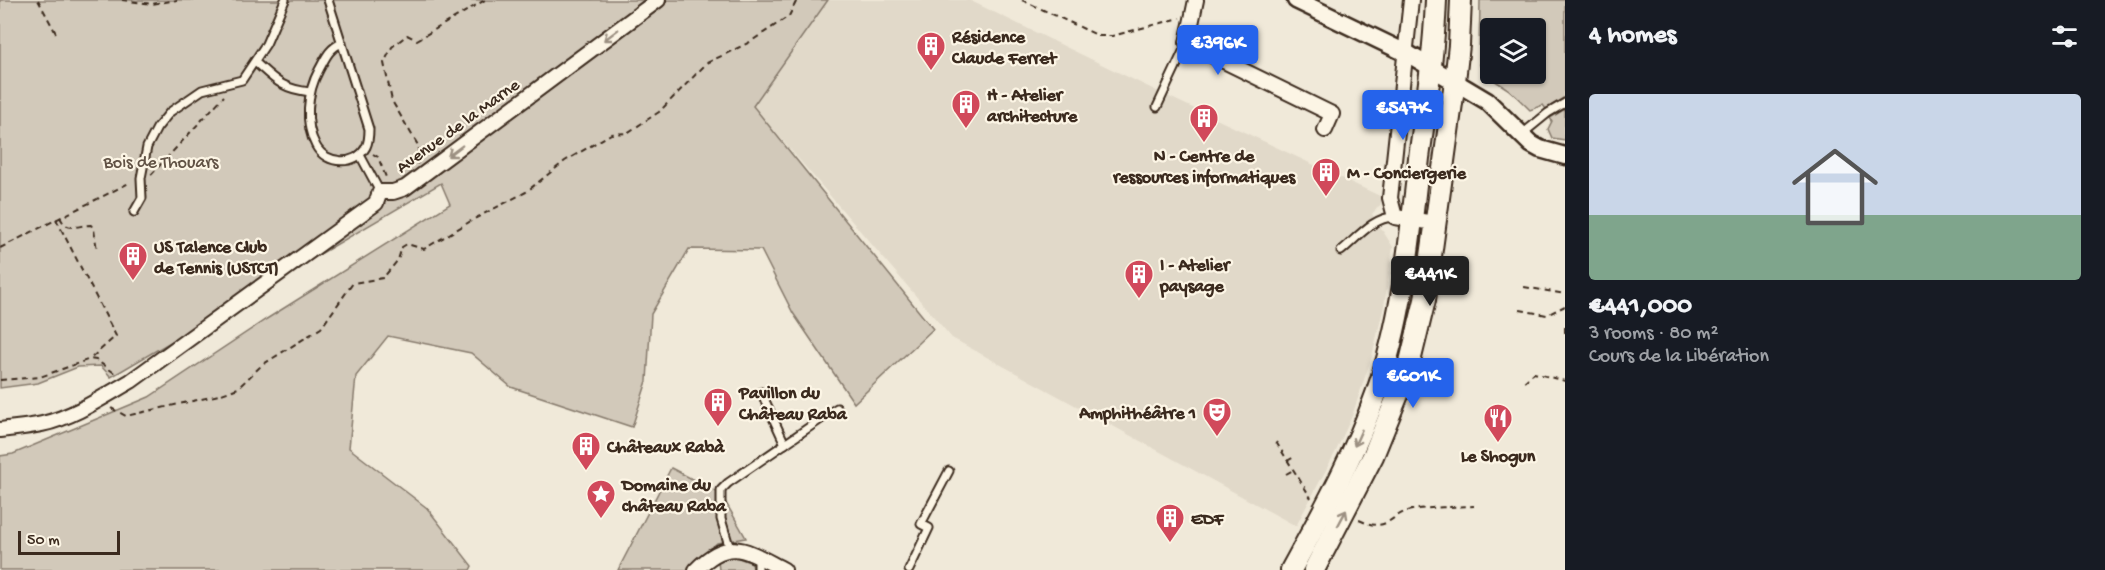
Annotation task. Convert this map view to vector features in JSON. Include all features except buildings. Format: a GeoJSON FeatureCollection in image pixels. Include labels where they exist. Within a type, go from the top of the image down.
{"type":"FeatureCollection","features":[{"type":"Feature","properties":{"kind":"main road"},"geometry":{"type":"LineString","coordinates":[[1291,570],[1366,422],[1377,393],[1399,311],[1403,218],[1430,67],[1436,0]]}},
{"type":"Feature","properties":{"kind":"main road"},"geometry":{"type":"LineString","coordinates":[[1448,0],[1444,49],[1455,81]]}},
{"type":"Feature","properties":{"kind":"main road"},"geometry":{"type":"LineString","coordinates":[[1314,570],[1373,456],[1408,370],[1421,323],[1460,45],[1461,0]]}},
{"type":"Feature","properties":{"kind":"main road"},"geometry":{"type":"LineString","coordinates":[[1430,67],[1437,82],[1439,100],[1432,171],[1435,223]]}},
{"type":"Feature","properties":{"kind":"main road"},"geometry":{"type":"LineString","coordinates":[[1398,396],[1396,370],[1410,321],[1417,254],[1403,218]]}},
{"type":"Feature","properties":{"kind":"street","name":"Avenue de la Marne"},"geometry":{"type":"LineString","coordinates":[[381,192],[400,189],[424,174],[658,0]]}},
{"type":"Feature","properties":{"kind":"street"},"geometry":{"type":"LineString","coordinates":[[1196,0],[1187,43],[1332,114],[1325,130]]}},
{"type":"Feature","properties":{"kind":"street"},"geometry":{"type":"LineString","coordinates":[[1296,0],[1406,53],[1455,81],[1487,101],[1521,135],[1540,149],[1565,156]]}},
{"type":"Feature","properties":{"kind":"street"},"geometry":{"type":"LineString","coordinates":[[1411,0],[1390,198],[1403,218],[1435,223]]}},
{"type":"Feature","properties":{"kind":"street"},"geometry":{"type":"LineString","coordinates":[[0,430],[44,424],[93,404],[124,386],[376,203],[381,192]]}},
{"type":"Feature","properties":{"kind":"street"},"geometry":{"type":"LineString","coordinates":[[696,570],[716,552],[730,549],[740,550],[758,563],[784,570]]}},
{"type":"Feature","properties":{"kind":"lane"},"geometry":{"type":"LineString","coordinates":[[134,212],[142,198],[141,178],[147,147],[157,128],[170,112],[202,90],[242,80],[266,44],[285,0]]}},
{"type":"Feature","properties":{"kind":"lane"},"geometry":{"type":"LineString","coordinates":[[328,0],[367,116],[369,129],[366,148],[360,155],[351,159],[334,160],[324,155],[316,147],[309,124],[310,92],[312,83],[329,51],[342,43]]}},
{"type":"Feature","properties":{"kind":"lane"},"geometry":{"type":"LineString","coordinates":[[1157,107],[1187,43]]}},
{"type":"Feature","properties":{"kind":"lane"},"geometry":{"type":"LineString","coordinates":[[255,62],[279,84],[310,92]]}},
{"type":"Feature","properties":{"kind":"lane"},"geometry":{"type":"LineString","coordinates":[[1521,135],[1548,113],[1565,104]]}},
{"type":"Feature","properties":{"kind":"lane"},"geometry":{"type":"LineString","coordinates":[[360,155],[381,192]]}},
{"type":"Feature","properties":{"kind":"lane"},"geometry":{"type":"LineString","coordinates":[[1341,251],[1384,217],[1403,218]]}},
{"type":"Feature","properties":{"kind":"lane"},"geometry":{"type":"LineString","coordinates":[[760,392],[785,444]]}},
{"type":"Feature","properties":{"kind":"lane"},"geometry":{"type":"LineString","coordinates":[[730,549],[721,519],[721,490],[837,408]]}},
{"type":"Feature","properties":{"kind":"lane"},"geometry":{"type":"LineString","coordinates":[[909,570],[929,528],[921,524],[949,471]]}},
{"type":"Feature","properties":{"kind":"path"},"geometry":{"type":"LineString","coordinates":[[38,0],[58,37]]}},
{"type":"Feature","properties":{"kind":"path"},"geometry":{"type":"LineString","coordinates":[[122,0],[152,4],[177,0]]}},
{"type":"Feature","properties":{"kind":"path"},"geometry":{"type":"LineString","coordinates":[[424,174],[416,160],[419,147],[392,101],[384,63],[392,47],[407,35],[417,40],[485,0]]}},
{"type":"Feature","properties":{"kind":"path"},"geometry":{"type":"LineString","coordinates":[[110,408],[126,416],[219,395],[238,388],[262,365],[321,328],[352,283],[383,278],[398,260],[402,247],[407,244],[424,249],[526,192],[565,161],[611,134],[627,132],[635,128],[659,112],[707,63],[750,42],[789,16],[797,0]]}},
{"type":"Feature","properties":{"kind":"path"},"geometry":{"type":"LineString","coordinates":[[1022,0],[1099,36],[1112,36],[1181,17],[1192,18]]}},
{"type":"Feature","properties":{"kind":"path"},"geometry":{"type":"LineString","coordinates":[[0,248],[141,178],[152,175],[229,90],[229,83]]}},
{"type":"Feature","properties":{"kind":"path"},"geometry":{"type":"LineString","coordinates":[[366,148],[378,157],[388,180],[400,189]]}},
{"type":"Feature","properties":{"kind":"path"},"geometry":{"type":"LineString","coordinates":[[58,218],[68,227],[91,225],[97,251]]}},
{"type":"Feature","properties":{"kind":"path"},"geometry":{"type":"LineString","coordinates":[[0,380],[40,377],[90,359],[116,336],[58,218]]}},
{"type":"Feature","properties":{"kind":"path"},"geometry":{"type":"LineString","coordinates":[[1524,287],[1565,294]]}},
{"type":"Feature","properties":{"kind":"path"},"geometry":{"type":"LineString","coordinates":[[1520,310],[1547,315],[1565,306]]}},
{"type":"Feature","properties":{"kind":"path"},"geometry":{"type":"LineString","coordinates":[[1565,327],[1565,333]]}},
{"type":"Feature","properties":{"kind":"path"},"geometry":{"type":"LineString","coordinates":[[90,359],[96,360],[117,375],[124,386]]}},
{"type":"Feature","properties":{"kind":"path"},"geometry":{"type":"LineString","coordinates":[[1524,382],[1534,373],[1565,381]]}},
{"type":"Feature","properties":{"kind":"path"},"geometry":{"type":"LineString","coordinates":[[1276,442],[1311,498]]}},
{"type":"Feature","properties":{"kind":"path"},"geometry":{"type":"LineString","coordinates":[[1287,461],[1294,457]]}},
{"type":"Feature","properties":{"kind":"path"},"geometry":{"type":"LineString","coordinates":[[1286,474],[1293,470]]}},
{"type":"Feature","properties":{"kind":"path"},"geometry":{"type":"LineString","coordinates":[[1355,518],[1377,525],[1387,523],[1410,510],[1474,506]]}},
{"type":"Feature","properties":{"kind":"shaded area"},"geometry":{"type":"Polygon","coordinates":[[[828,0],[969,0],[1382,197],[1381,204],[1372,214],[1393,247],[1384,306],[1372,356],[1352,416],[1296,526],[952,338],[753,106],[828,0]]]}},
{"type":"Feature","properties":{"kind":"green space","name":"Bois de Thouars"},"geometry":{"type":"Polygon","coordinates":[[[0,0],[828,0],[753,106],[933,329],[854,403],[793,313],[761,250],[689,249],[651,314],[647,381],[632,427],[511,387],[471,353],[388,336],[356,376],[349,448],[427,508],[472,566],[470,570],[0,570],[0,456],[13,454],[149,397],[265,320],[450,204],[441,183],[111,377],[101,366],[78,367],[38,383],[0,388],[0,0]]]}},
{"type":"Feature","properties":{"kind":"green space"},"geometry":{"type":"Polygon","coordinates":[[[1480,0],[1565,0],[1565,97],[1546,109],[1543,105],[1530,110],[1500,84],[1546,84],[1546,18],[1480,18],[1480,66],[1479,61],[1480,0]]]}},
{"type":"Feature","properties":{"kind":"green space"},"geometry":{"type":"Polygon","coordinates":[[[1565,109],[1565,140],[1552,138],[1548,129],[1552,121],[1550,118],[1565,109]]]}},
{"type":"Feature","properties":{"kind":"green space"},"geometry":{"type":"Polygon","coordinates":[[[671,468],[721,494],[746,538],[717,543],[689,570],[618,570],[671,468]]]}},
{"type":"Feature","properties":{"kind":"green space"},"geometry":{"type":"Polygon","coordinates":[[[736,557],[752,563],[753,570],[719,570],[718,561],[736,557]]]}},
{"type":"Feature","properties":{"kind":"place","name":"Résidence Claude Ferret"},"geometry":{"type":"Point","coordinates":[931,72]}},
{"type":"Feature","properties":{"kind":"place","name":"H - Atelier architecture"},"geometry":{"type":"Point","coordinates":[966,130]}},
{"type":"Feature","properties":{"kind":"place","name":"N - Centre de ressources informatiques"},"geometry":{"type":"Point","coordinates":[1204,144]}},
{"type":"Feature","properties":{"kind":"place","name":"M - Conciergerie"},"geometry":{"type":"Point","coordinates":[1326,198]}},
{"type":"Feature","properties":{"kind":"place","name":"US Talence Club de Tennis (USTCT)"},"geometry":{"type":"Point","coordinates":[133,282]}},
{"type":"Feature","properties":{"kind":"place","name":"I - Atelier paysage"},"geometry":{"type":"Point","coordinates":[1139,300]}},
{"type":"Feature","properties":{"kind":"place","name":"Pavillon du Château Raba"},"geometry":{"type":"Point","coordinates":[718,428]}},
{"type":"Feature","properties":{"kind":"place","name":"Amphithéâtre 1"},"geometry":{"type":"Point","coordinates":[1217,438]}},
{"type":"Feature","properties":{"kind":"place","name":"Le Shogun"},"geometry":{"type":"Point","coordinates":[1498,444]}},
{"type":"Feature","properties":{"kind":"place","name":"Châteaux Rabà"},"geometry":{"type":"Point","coordinates":[586,472]}},
{"type":"Feature","properties":{"kind":"place","name":"Domaine du château Raba"},"geometry":{"type":"Point","coordinates":[601,520]}},
{"type":"Feature","properties":{"kind":"place","name":"EDF"},"geometry":{"type":"Point","coordinates":[1170,544]}}]}
